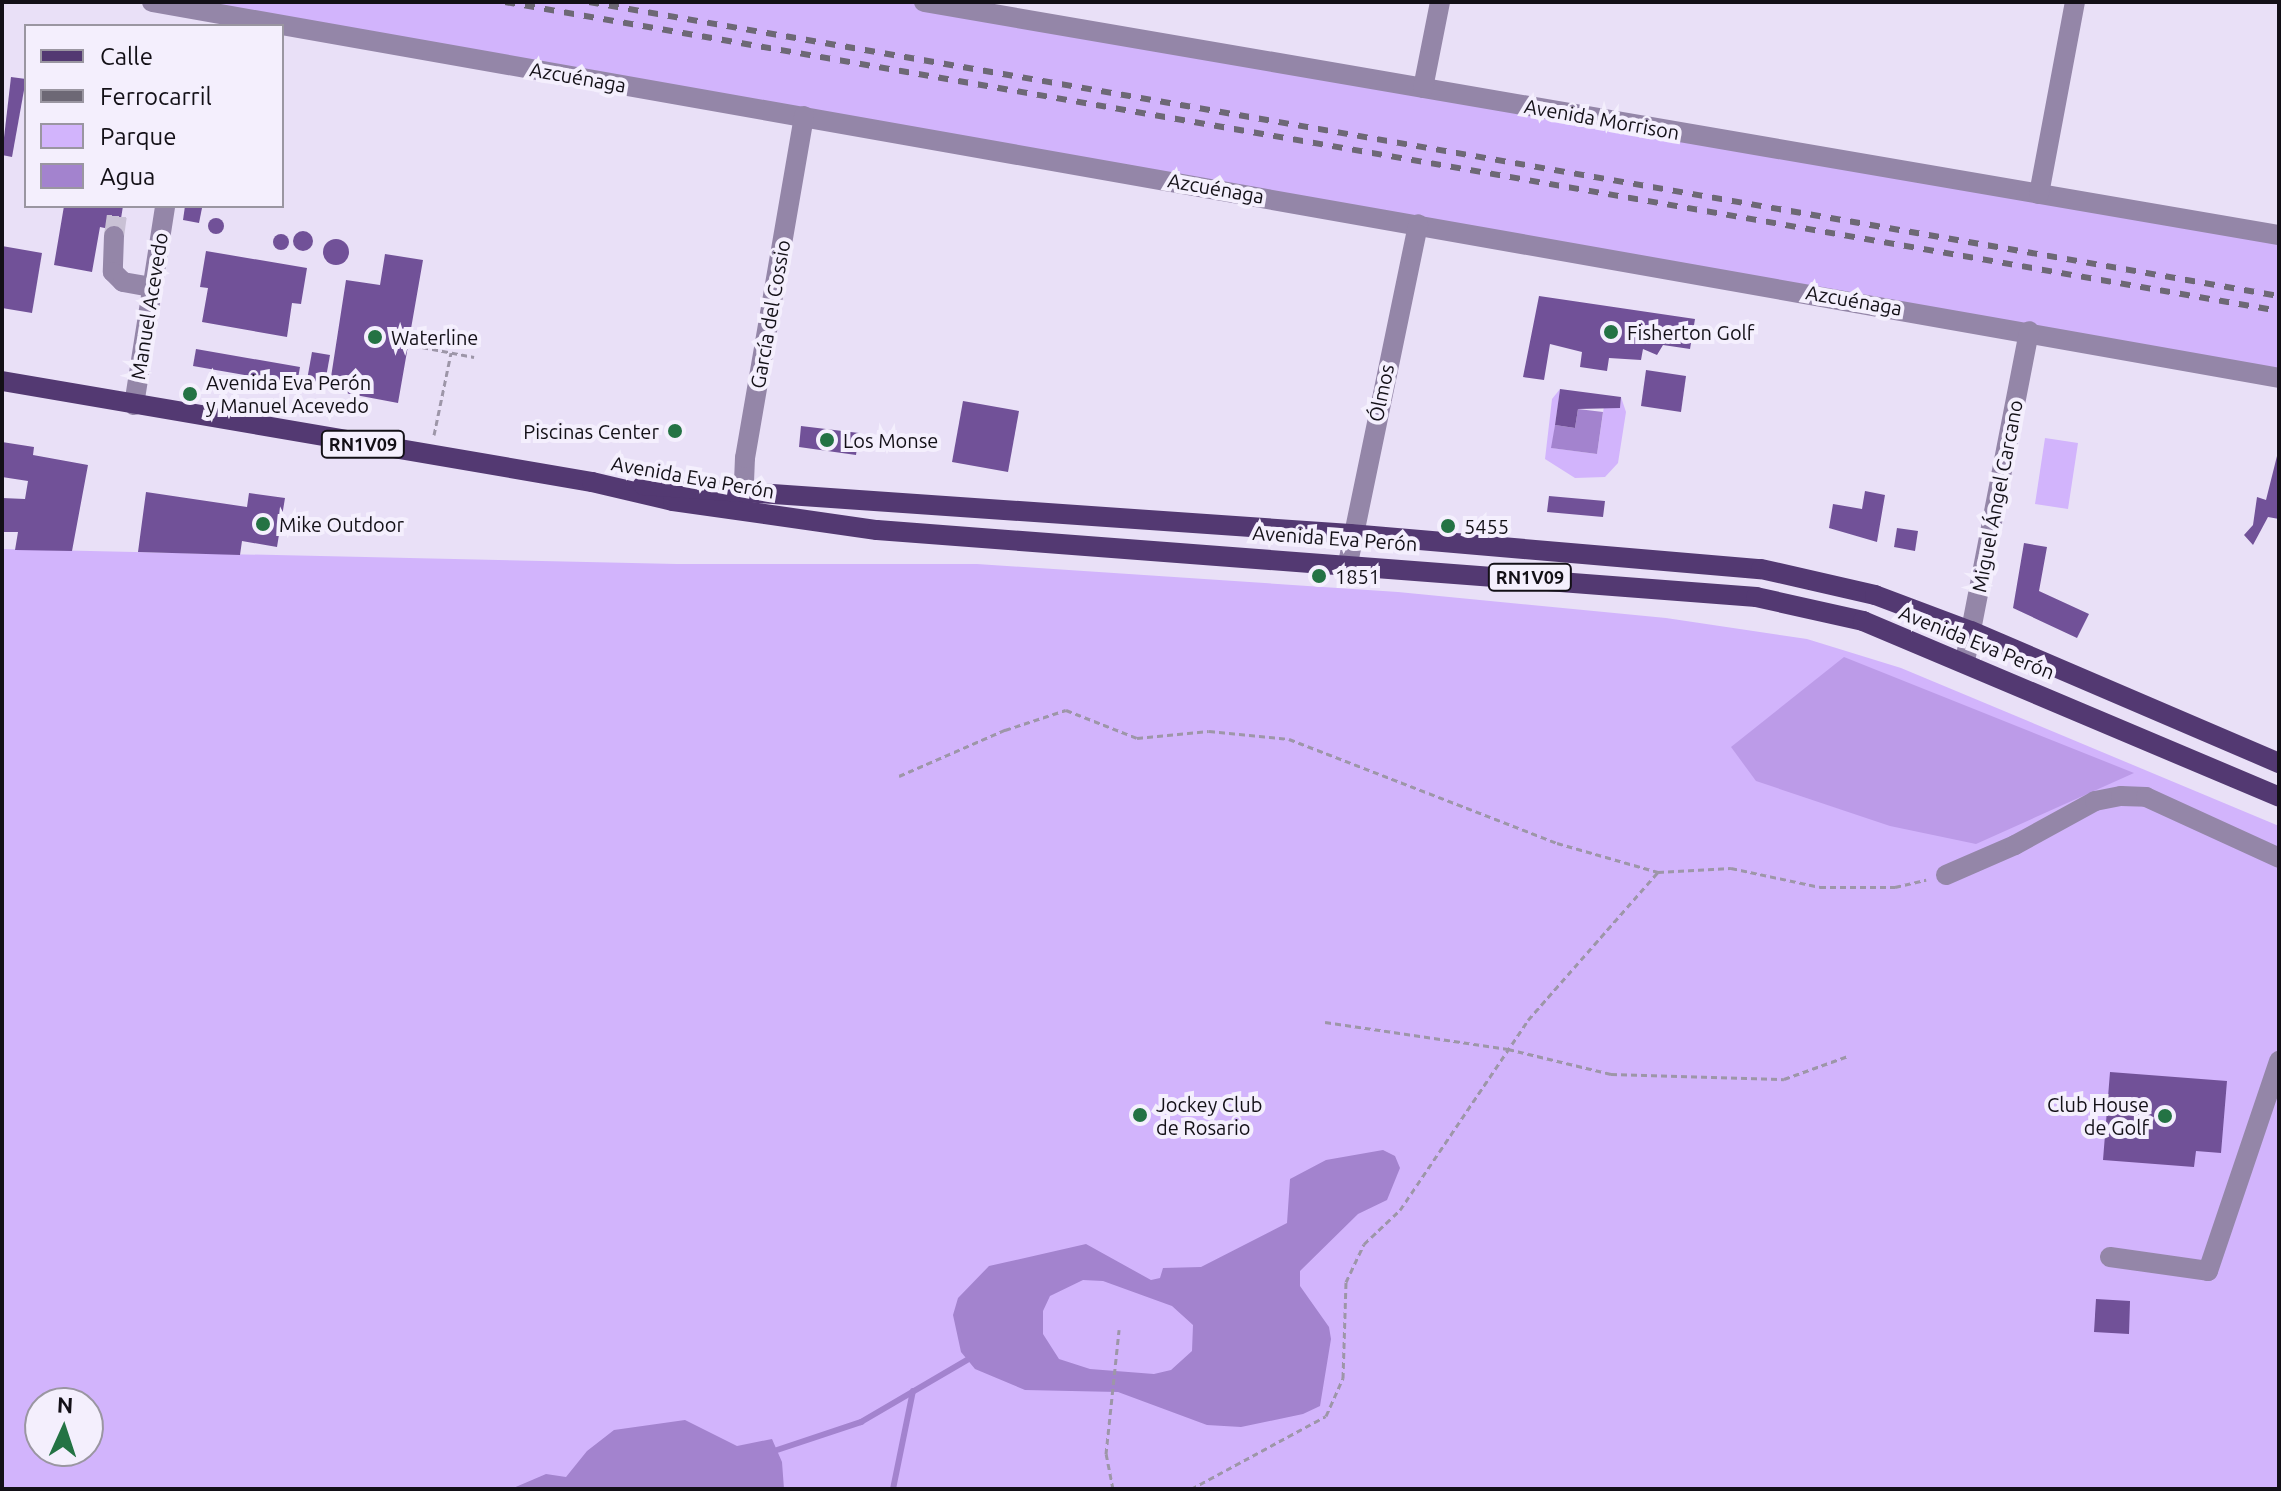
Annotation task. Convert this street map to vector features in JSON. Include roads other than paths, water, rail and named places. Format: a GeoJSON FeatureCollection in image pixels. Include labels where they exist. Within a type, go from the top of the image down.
{"type":"FeatureCollection","features":[{"type":"Feature","properties":{"kind":"main road","name":"Avenida Eva Perón"},"geometry":{"type":"LineString","coordinates":[[2,381],[592,482],[743,512],[877,530],[1348,563],[1756,597],[1863,621],[1965,661],[2279,797]]}},
{"type":"Feature","properties":{"kind":"main road","name":"Avenida Eva Perón"},"geometry":{"type":"LineString","coordinates":[[592,482],[1350,534],[1761,569],[1875,595],[1971,631],[2279,763]]}},
{"type":"Feature","properties":{"kind":"street","name":"Azcuénaga"},"geometry":{"type":"LineString","coordinates":[[152,2],[263,24]]}},
{"type":"Feature","properties":{"kind":"street","name":"Avenida Morrison"},"geometry":{"type":"LineString","coordinates":[[924,2],[2279,235]]}},
{"type":"Feature","properties":{"kind":"street"},"geometry":{"type":"LineString","coordinates":[[1423,88],[1440,2]]}},
{"type":"Feature","properties":{"kind":"street"},"geometry":{"type":"LineString","coordinates":[[2039,194],[2075,2]]}},
{"type":"Feature","properties":{"kind":"street","name":"Azcuénaga"},"geometry":{"type":"LineString","coordinates":[[284,28],[2029,331],[2279,378]]}},
{"type":"Feature","properties":{"kind":"street","name":"García del Cossio"},"geometry":{"type":"LineString","coordinates":[[743,512],[743,490],[804,116]]}},
{"type":"Feature","properties":{"kind":"street","name":"Manuel Acevedo"},"geometry":{"type":"LineString","coordinates":[[134,405],[165,208]]}},
{"type":"Feature","properties":{"kind":"street","name":"Ólmos"},"geometry":{"type":"LineString","coordinates":[[1348,563],[1350,534],[1418,224]]}},
{"type":"Feature","properties":{"kind":"street"},"geometry":{"type":"LineString","coordinates":[[114,236],[113,272],[123,282],[151,287]]}},
{"type":"Feature","properties":{"kind":"street","name":"Miguel Ángel Carcano"},"geometry":{"type":"LineString","coordinates":[[1965,661],[2029,331]]}},
{"type":"Feature","properties":{"kind":"street"},"geometry":{"type":"LineString","coordinates":[[1946,875],[2095,801],[2121,796],[2146,797],[2279,858]]}},
{"type":"Feature","properties":{"kind":"street"},"geometry":{"type":"LineString","coordinates":[[2110,1257],[2208,1271],[2279,1061]]}},
{"type":"Feature","properties":{"kind":"water"},"geometry":{"type":"Polygon","coordinates":[[[1578,409],[1603,412],[1597,454],[1551,448],[1555,425],[1575,428],[1578,409]]]}},
{"type":"Feature","properties":{"kind":"water"},"geometry":{"type":"Polygon","coordinates":[[[1383,1150],[1395,1156],[1400,1168],[1387,1200],[1358,1214],[1300,1271],[1300,1286],[1329,1327],[1331,1339],[1320,1406],[1303,1414],[1241,1427],[1207,1425],[1118,1392],[1025,1390],[975,1369],[961,1352],[953,1315],[958,1298],[989,1266],[1086,1244],[1151,1280],[1160,1278],[1163,1268],[1201,1267],[1287,1223],[1290,1179],[1326,1160],[1383,1150]],[[1083,1280],[1050,1296],[1043,1311],[1043,1334],[1059,1359],[1090,1369],[1154,1374],[1171,1370],[1192,1351],[1193,1325],[1172,1306],[1103,1281],[1083,1280]]]}},
{"type":"Feature","properties":{"kind":"water"},"geometry":{"type":"Polygon","coordinates":[[[685,1420],[737,1446],[772,1439],[782,1462],[784,1489],[511,1489],[546,1474],[566,1477],[587,1451],[614,1430],[685,1420]]]}},
{"type":"Feature","properties":{"kind":"waterway"},"geometry":{"type":"LineString","coordinates":[[777,1450],[861,1422],[967,1360]]}},
{"type":"Feature","properties":{"kind":"waterway"},"geometry":{"type":"LineString","coordinates":[[893,1489],[913,1391]]}},
{"type":"Feature","properties":{"kind":"tunnel"},"geometry":{"type":"LineString","coordinates":[[114,236],[118,208]]}},
{"type":"Feature","properties":{"kind":"railway"},"geometry":{"type":"LineString","coordinates":[[505,2],[2279,311]]}},
{"type":"Feature","properties":{"kind":"railway"},"geometry":{"type":"LineString","coordinates":[[589,2],[2279,296]]}},
{"type":"Feature","properties":{"kind":"place","name":"Fisherton Golf"},"geometry":{"type":"Point","coordinates":[1611,332]}},
{"type":"Feature","properties":{"kind":"place","name":"Waterline"},"geometry":{"type":"Point","coordinates":[375,337]}},
{"type":"Feature","properties":{"kind":"place","name":"Avenida Eva Perón y Manuel Acevedo"},"geometry":{"type":"Point","coordinates":[190,394]}},
{"type":"Feature","properties":{"kind":"place","name":"Piscinas Center"},"geometry":{"type":"Point","coordinates":[675,431]}},
{"type":"Feature","properties":{"kind":"place","name":"Los Monse"},"geometry":{"type":"Point","coordinates":[827,440]}},
{"type":"Feature","properties":{"kind":"place","name":"Mike Outdoor"},"geometry":{"type":"Point","coordinates":[263,524]}},
{"type":"Feature","properties":{"kind":"place","name":"5455"},"geometry":{"type":"Point","coordinates":[1448,526]}},
{"type":"Feature","properties":{"kind":"place","name":"1851"},"geometry":{"type":"Point","coordinates":[1319,576]}},
{"type":"Feature","properties":{"kind":"place","name":"Jockey Club de Rosario"},"geometry":{"type":"Point","coordinates":[1140,1115]}},
{"type":"Feature","properties":{"kind":"place","name":"Club House de Golf"},"geometry":{"type":"Point","coordinates":[2165,1116]}}]}
